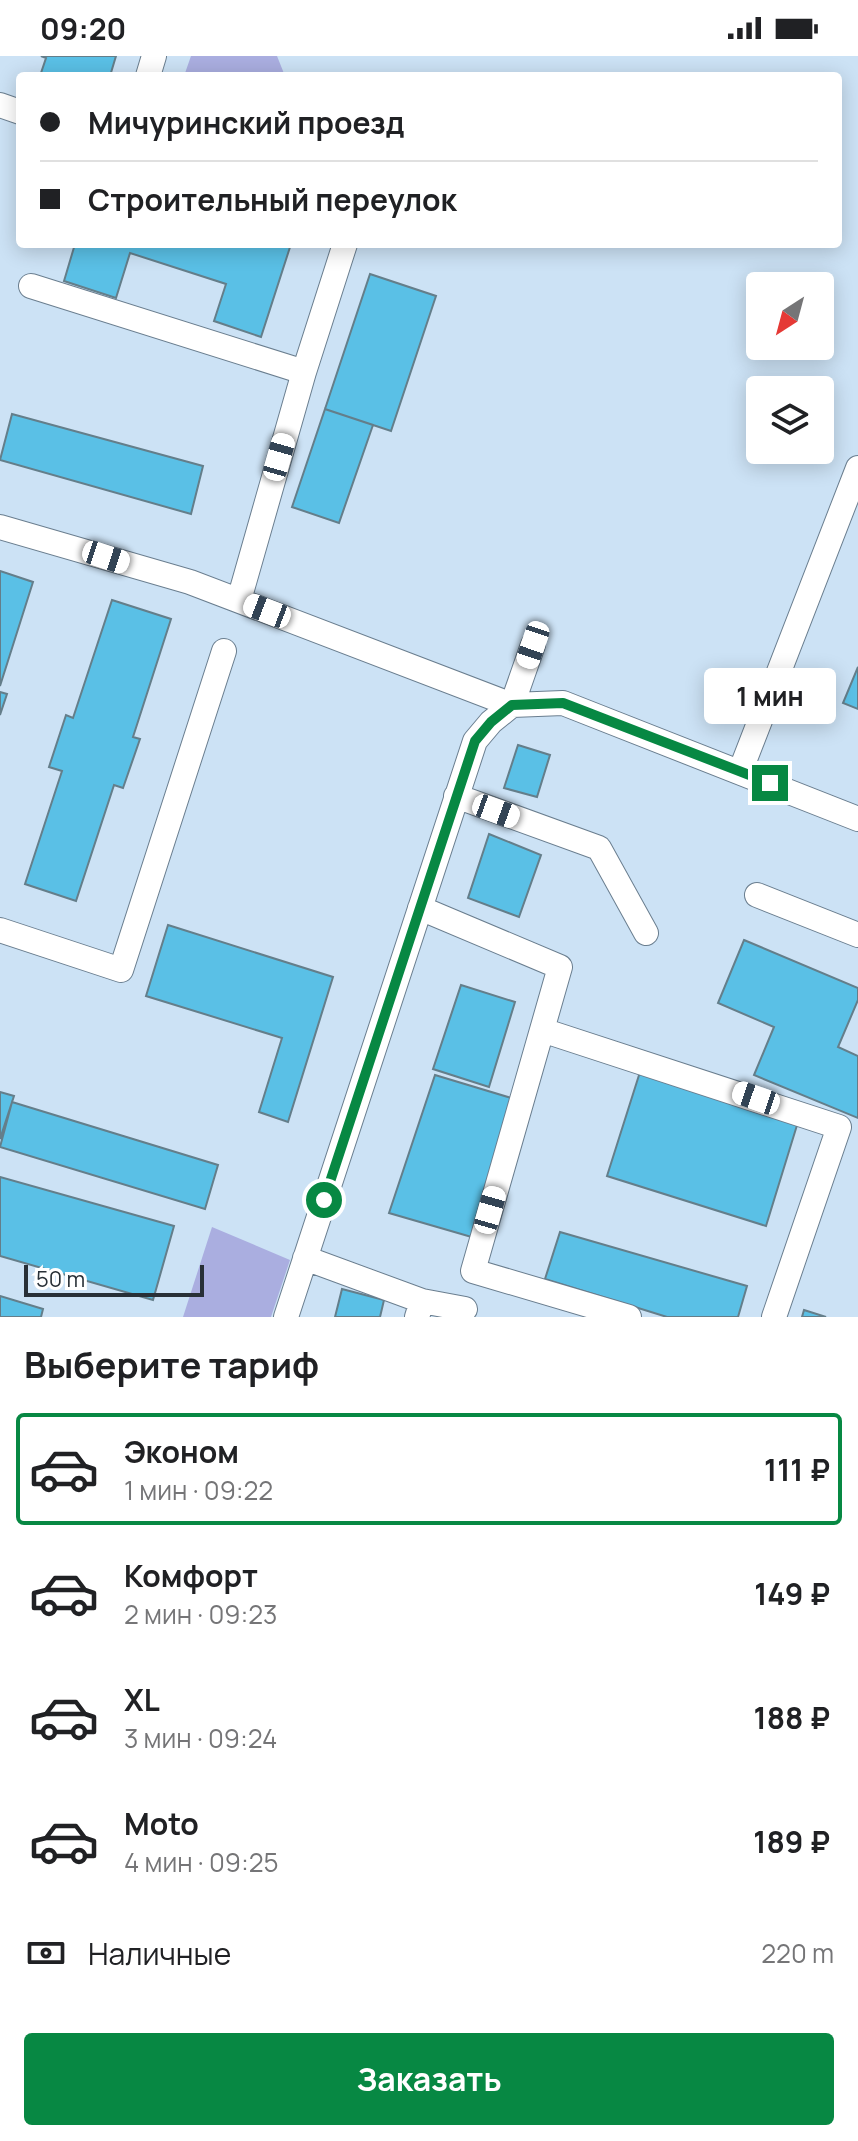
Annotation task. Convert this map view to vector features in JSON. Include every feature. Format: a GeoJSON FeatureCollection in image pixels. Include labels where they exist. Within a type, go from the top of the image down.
{"type":"FeatureCollection","features":[{"type":"Feature","properties":{"kind":"street"},"geometry":{"type":"LineString","coordinates":[[239,600],[304,372],[344,248]]}},
{"type":"Feature","properties":{"kind":"street"},"geometry":{"type":"LineString","coordinates":[[31,286],[304,372]]}},
{"type":"Feature","properties":{"kind":"street"},"geometry":{"type":"LineString","coordinates":[[740,772],[858,468]]}},
{"type":"Feature","properties":{"kind":"street"},"geometry":{"type":"LineString","coordinates":[[0,527],[190,582],[512,705],[563,703],[858,819]]}},
{"type":"Feature","properties":{"kind":"street"},"geometry":{"type":"LineString","coordinates":[[286,1317],[475,741],[491,722],[512,705],[533,645]]}},
{"type":"Feature","properties":{"kind":"street"},"geometry":{"type":"LineString","coordinates":[[0,930],[121,970],[224,651]]}},
{"type":"Feature","properties":{"kind":"street"},"geometry":{"type":"LineString","coordinates":[[456,796],[599,848],[646,933]]}},
{"type":"Feature","properties":{"kind":"street"},"geometry":{"type":"LineString","coordinates":[[757,895],[858,935]]}},
{"type":"Feature","properties":{"kind":"street"},"geometry":{"type":"LineString","coordinates":[[420,908],[560,967],[473,1271],[629,1317]]}},
{"type":"Feature","properties":{"kind":"street"},"geometry":{"type":"LineString","coordinates":[[542,1030],[839,1127],[774,1317]]}},
{"type":"Feature","properties":{"kind":"street"},"geometry":{"type":"LineString","coordinates":[[305,1258],[420,1309],[465,1309]]}},
{"type":"Feature","properties":{"kind":"shaded area"},"geometry":{"type":"Polygon","coordinates":[[[191,56],[277,56],[283,72],[185,72],[191,56]]]}},
{"type":"Feature","properties":{"kind":"shaded area"},"geometry":{"type":"Polygon","coordinates":[[[212,1227],[290,1260],[271,1317],[183,1317],[212,1227]]]}},
{"type":"Feature","properties":{"kind":"building"},"geometry":{"type":"Polygon","coordinates":[[[41,56],[116,56],[111,72],[41,72],[46,58],[41,56]]]}},
{"type":"Feature","properties":{"kind":"building"},"geometry":{"type":"Polygon","coordinates":[[[74,248],[290,248],[261,337],[214,321],[226,284],[130,253],[116,298],[64,281],[74,248]]]}},
{"type":"Feature","properties":{"kind":"building"},"geometry":{"type":"Polygon","coordinates":[[[370,274],[436,296],[391,431],[325,409],[370,274]]]}},
{"type":"Feature","properties":{"kind":"building"},"geometry":{"type":"Polygon","coordinates":[[[325,409],[373,425],[339,523],[292,507],[325,409]]]}},
{"type":"Feature","properties":{"kind":"building"},"geometry":{"type":"Polygon","coordinates":[[[12,414],[203,466],[191,514],[0,460],[12,414]]]}},
{"type":"Feature","properties":{"kind":"building"},"geometry":{"type":"Polygon","coordinates":[[[0,571],[33,582],[0,686],[0,571]]]}},
{"type":"Feature","properties":{"kind":"building"},"geometry":{"type":"Polygon","coordinates":[[[112,600],[171,619],[133,737],[140,739],[123,788],[114,785],[76,901],[25,884],[62,771],[49,767],[66,715],[73,718],[112,600]]]}},
{"type":"Feature","properties":{"kind":"building"},"geometry":{"type":"Polygon","coordinates":[[[858,667],[858,709],[843,703],[858,667]]]}},
{"type":"Feature","properties":{"kind":"building"},"geometry":{"type":"Polygon","coordinates":[[[0,692],[7,694],[0,715],[0,692]]]}},
{"type":"Feature","properties":{"kind":"building"},"geometry":{"type":"Polygon","coordinates":[[[518,745],[550,755],[537,797],[504,788],[518,745]]]}},
{"type":"Feature","properties":{"kind":"building"},"geometry":{"type":"Polygon","coordinates":[[[489,834],[541,855],[519,917],[468,898],[489,834]]]}},
{"type":"Feature","properties":{"kind":"building"},"geometry":{"type":"Polygon","coordinates":[[[168,925],[333,977],[288,1122],[259,1112],[282,1038],[146,996],[168,925]]]}},
{"type":"Feature","properties":{"kind":"building"},"geometry":{"type":"Polygon","coordinates":[[[744,940],[858,988],[858,1000],[838,1047],[858,1056],[858,1118],[754,1075],[774,1027],[718,1003],[744,940]]]}},
{"type":"Feature","properties":{"kind":"building"},"geometry":{"type":"Polygon","coordinates":[[[461,985],[515,1002],[489,1087],[433,1069],[461,985]]]}},
{"type":"Feature","properties":{"kind":"building"},"geometry":{"type":"Polygon","coordinates":[[[640,1072],[798,1122],[766,1226],[607,1176],[640,1072]]]}},
{"type":"Feature","properties":{"kind":"building"},"geometry":{"type":"Polygon","coordinates":[[[435,1075],[518,1100],[475,1238],[389,1213],[435,1075]]]}},
{"type":"Feature","properties":{"kind":"building"},"geometry":{"type":"Polygon","coordinates":[[[0,1092],[14,1096],[0,1139],[0,1092]]]}},
{"type":"Feature","properties":{"kind":"building"},"geometry":{"type":"Polygon","coordinates":[[[12,1102],[218,1165],[205,1209],[0,1147],[12,1102]]]}},
{"type":"Feature","properties":{"kind":"building"},"geometry":{"type":"Polygon","coordinates":[[[0,1177],[174,1226],[153,1300],[0,1256],[0,1177]]]}},
{"type":"Feature","properties":{"kind":"building"},"geometry":{"type":"Polygon","coordinates":[[[560,1232],[747,1286],[738,1317],[667,1317],[545,1279],[560,1232]]]}},
{"type":"Feature","properties":{"kind":"building"},"geometry":{"type":"Polygon","coordinates":[[[342,1289],[384,1300],[380,1317],[335,1317],[342,1289]]]}},
{"type":"Feature","properties":{"kind":"building"},"geometry":{"type":"Polygon","coordinates":[[[0,1296],[43,1309],[41,1317],[0,1317],[0,1296]]]}},
{"type":"Feature","properties":{"kind":"building"},"geometry":{"type":"Polygon","coordinates":[[[804,1310],[826,1317],[802,1317],[804,1310]]]}},
{"type":"Feature","properties":{"kind":"route"},"geometry":{"type":"LineString","coordinates":[[324,1200],[475,741],[491,722],[512,705],[563,703],[770,783]]}}]}
